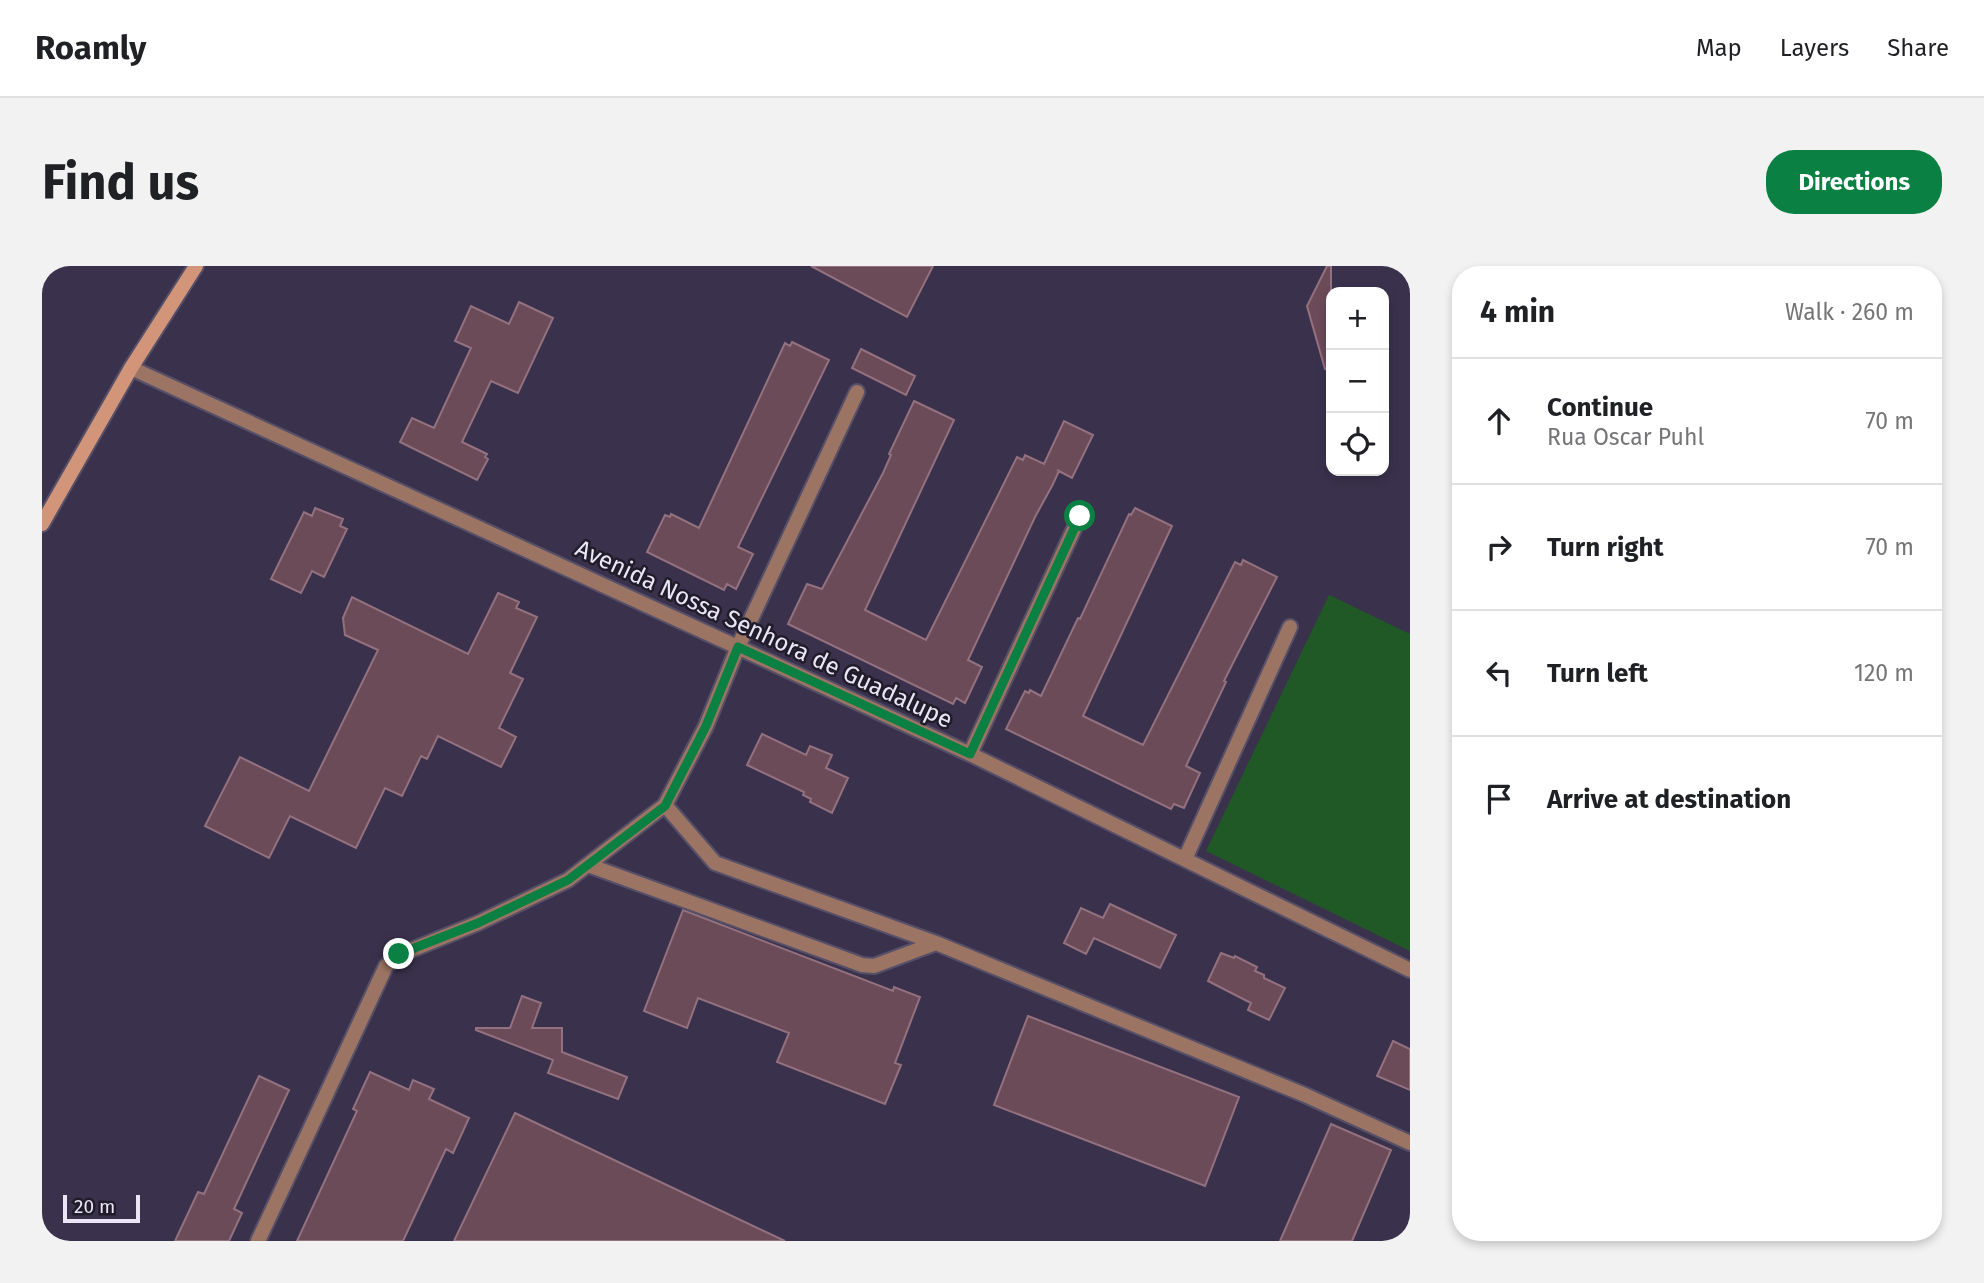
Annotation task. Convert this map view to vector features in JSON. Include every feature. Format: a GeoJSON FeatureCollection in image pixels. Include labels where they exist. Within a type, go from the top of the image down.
{"type":"FeatureCollection","features":[{"type":"Feature","properties":{"kind":"main road"},"geometry":{"type":"LineString","coordinates":[[42,524],[131,368],[196,266]]}},
{"type":"Feature","properties":{"kind":"street","name":"Avenida Nossa Senhora de Guadalupe"},"geometry":{"type":"LineString","coordinates":[[131,368],[970,754],[1410,970]]}},
{"type":"Feature","properties":{"kind":"street"},"geometry":{"type":"LineString","coordinates":[[258,1241],[386,966],[399,954],[478,923],[568,880],[665,806],[706,726],[738,647],[857,392]]}},
{"type":"Feature","properties":{"kind":"street"},"geometry":{"type":"LineString","coordinates":[[970,754],[1080,516]]}},
{"type":"Feature","properties":{"kind":"street"},"geometry":{"type":"LineString","coordinates":[[1185,859],[1290,627]]}},
{"type":"Feature","properties":{"kind":"street"},"geometry":{"type":"LineString","coordinates":[[665,806],[715,863],[936,943],[1305,1095],[1410,1143]]}},
{"type":"Feature","properties":{"kind":"street"},"geometry":{"type":"LineString","coordinates":[[588,864],[862,965],[874,966],[936,943]]}},
{"type":"Feature","properties":{"kind":"green space"},"geometry":{"type":"Polygon","coordinates":[[[1329,595],[1410,634],[1410,951],[1206,851],[1329,595]]]}},
{"type":"Feature","properties":{"kind":"building"},"geometry":{"type":"Polygon","coordinates":[[[811,266],[933,266],[907,317],[811,266]]]}},
{"type":"Feature","properties":{"kind":"building"},"geometry":{"type":"Polygon","coordinates":[[[1327,266],[1331,266],[1331,287],[1326,287],[1326,369],[1325,369],[1307,306],[1327,266]]]}},
{"type":"Feature","properties":{"kind":"building"},"geometry":{"type":"Polygon","coordinates":[[[519,302],[553,318],[518,393],[491,381],[462,442],[487,454],[485,457],[488,459],[477,480],[400,442],[412,418],[434,428],[471,348],[455,341],[471,306],[509,324],[519,302]]]}},
{"type":"Feature","properties":{"kind":"building"},"geometry":{"type":"Polygon","coordinates":[[[792,342],[829,360],[738,547],[753,554],[736,589],[727,584],[724,590],[647,552],[665,515],[670,517],[671,514],[699,528],[785,343],[790,346],[792,342]]]}},
{"type":"Feature","properties":{"kind":"building"},"geometry":{"type":"Polygon","coordinates":[[[861,349],[915,376],[906,395],[852,368],[861,349]]]}},
{"type":"Feature","properties":{"kind":"building"},"geometry":{"type":"Polygon","coordinates":[[[914,401],[954,420],[865,610],[926,640],[1017,457],[1023,460],[1025,455],[1044,464],[1064,421],[1093,435],[1072,478],[1059,471],[1035,517],[968,660],[982,667],[965,703],[956,698],[953,704],[788,624],[807,584],[822,589],[883,473],[914,401]]]}},
{"type":"Feature","properties":{"kind":"building"},"geometry":{"type":"Polygon","coordinates":[[[315,508],[343,519],[340,526],[347,529],[324,577],[312,571],[301,593],[271,579],[304,512],[312,516],[315,508]]]}},
{"type":"Feature","properties":{"kind":"building"},"geometry":{"type":"Polygon","coordinates":[[[1135,508],[1172,526],[1083,716],[1143,745],[1235,562],[1241,565],[1243,560],[1277,577],[1224,681],[1226,682],[1186,766],[1200,773],[1184,808],[1174,804],[1171,809],[1006,729],[1025,691],[1029,693],[1030,690],[1041,696],[1129,514],[1131,515],[1135,508]]]}},
{"type":"Feature","properties":{"kind":"building"},"geometry":{"type":"Polygon","coordinates":[[[498,593],[519,602],[516,608],[537,617],[510,673],[523,679],[499,728],[516,737],[501,767],[438,736],[427,759],[421,756],[402,796],[385,788],[356,848],[290,816],[269,858],[205,826],[240,757],[309,791],[378,650],[345,635],[343,618],[352,597],[468,654],[498,593]]]}},
{"type":"Feature","properties":{"kind":"building"},"geometry":{"type":"Polygon","coordinates":[[[762,734],[806,755],[810,746],[832,755],[826,768],[848,778],[832,813],[810,802],[811,799],[803,795],[804,792],[747,765],[762,734]]]}},
{"type":"Feature","properties":{"kind":"building"},"geometry":{"type":"Polygon","coordinates":[[[1110,904],[1176,935],[1160,968],[1094,938],[1086,954],[1064,943],[1081,908],[1103,918],[1110,904]]]}},
{"type":"Feature","properties":{"kind":"building"},"geometry":{"type":"Polygon","coordinates":[[[683,910],[893,991],[894,987],[920,997],[895,1063],[901,1065],[885,1104],[777,1062],[789,1033],[698,998],[687,1028],[644,1011],[683,910]]]}},
{"type":"Feature","properties":{"kind":"building"},"geometry":{"type":"Polygon","coordinates":[[[1221,953],[1234,958],[1235,956],[1257,967],[1255,971],[1264,975],[1264,978],[1285,988],[1269,1020],[1248,1010],[1251,1003],[1208,981],[1221,953]]]}},
{"type":"Feature","properties":{"kind":"building"},"geometry":{"type":"Polygon","coordinates":[[[522,996],[541,1003],[532,1028],[562,1028],[562,1052],[627,1077],[618,1099],[548,1073],[553,1060],[476,1030],[510,1028],[522,996]]]}},
{"type":"Feature","properties":{"kind":"building"},"geometry":{"type":"Polygon","coordinates":[[[1028,1016],[1239,1097],[1205,1186],[994,1105],[1028,1016]]]}},
{"type":"Feature","properties":{"kind":"building"},"geometry":{"type":"Polygon","coordinates":[[[1393,1041],[1410,1049],[1410,1090],[1377,1076],[1393,1041]]]}},
{"type":"Feature","properties":{"kind":"building"},"geometry":{"type":"Polygon","coordinates":[[[370,1072],[409,1090],[413,1080],[434,1089],[429,1099],[469,1118],[453,1153],[446,1149],[403,1241],[297,1241],[357,1111],[353,1109],[370,1072]]]}},
{"type":"Feature","properties":{"kind":"building"},"geometry":{"type":"Polygon","coordinates":[[[259,1076],[289,1090],[234,1209],[242,1213],[229,1241],[175,1241],[198,1192],[204,1194],[259,1076]]]}},
{"type":"Feature","properties":{"kind":"building"},"geometry":{"type":"Polygon","coordinates":[[[515,1113],[785,1241],[454,1241],[515,1113]]]}},
{"type":"Feature","properties":{"kind":"building"},"geometry":{"type":"Polygon","coordinates":[[[1331,1124],[1391,1150],[1352,1241],[1280,1241],[1331,1124]]]}},
{"type":"Feature","properties":{"kind":"route"},"geometry":{"type":"LineString","coordinates":[[399,954],[478,923],[568,880],[665,806],[706,726],[738,647],[970,754],[1080,516]]}}]}
